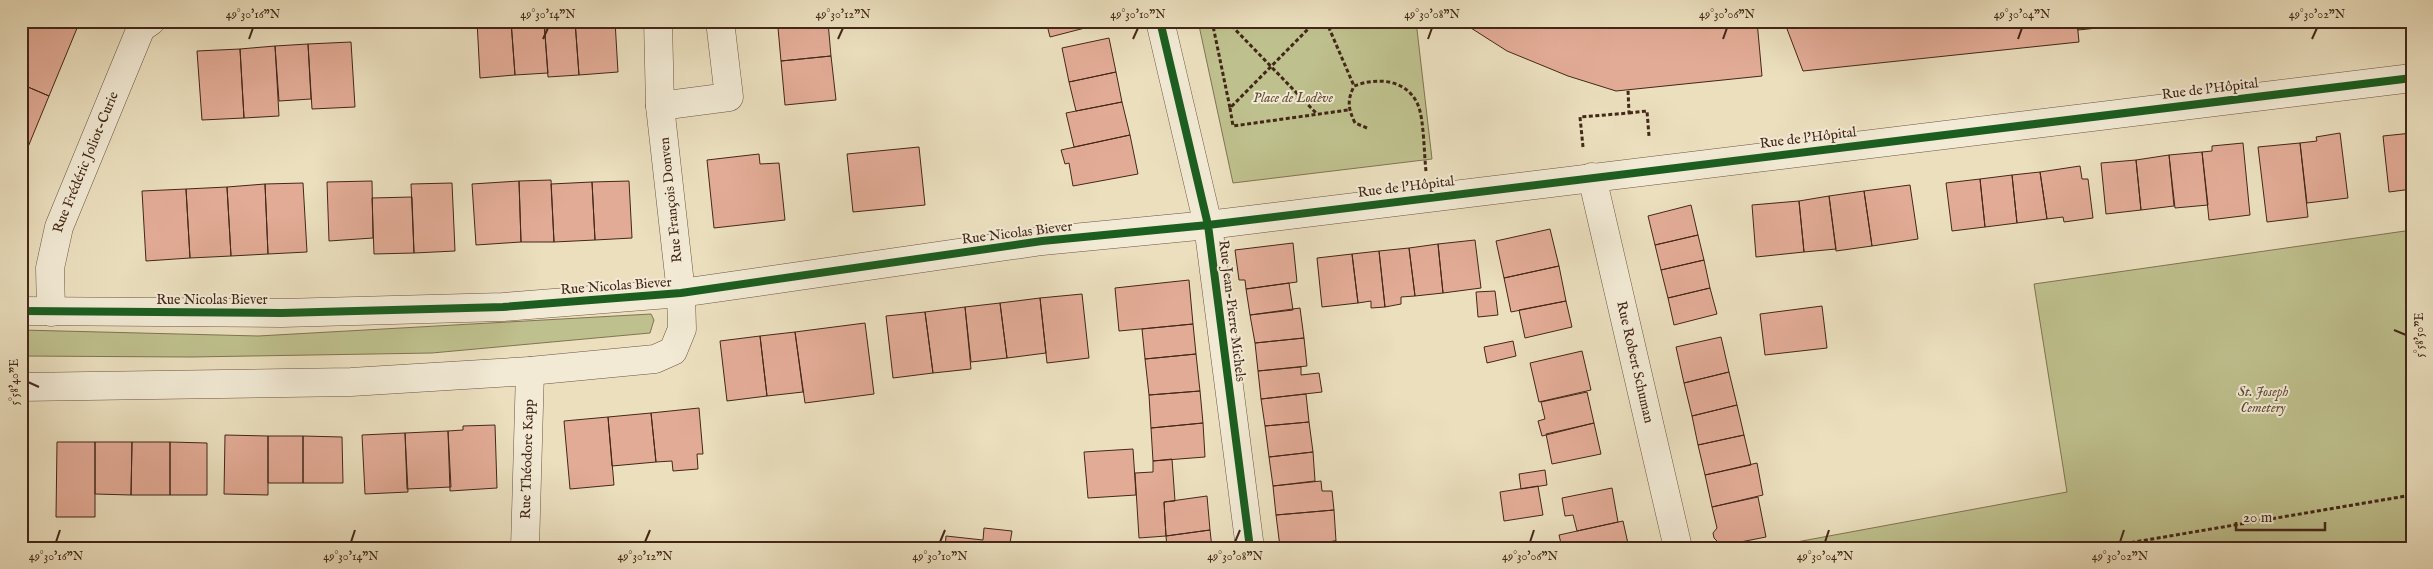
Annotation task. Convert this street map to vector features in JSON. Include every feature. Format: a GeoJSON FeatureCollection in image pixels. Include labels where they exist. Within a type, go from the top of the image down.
{"type":"FeatureCollection","features":[{"type":"Feature","properties":{"kind":"street","name":"Rue Frédéric Joliot-Curie"},"geometry":{"type":"LineString","coordinates":[[51,312],[50,268],[59,227],[141,28],[151,21]]}},
{"type":"Feature","properties":{"kind":"street","name":"Rue François Donven"},"geometry":{"type":"LineString","coordinates":[[658,21],[660,106],[681,293]]}},
{"type":"Feature","properties":{"kind":"street"},"geometry":{"type":"LineString","coordinates":[[660,106],[729,96],[720,21]]}},
{"type":"Feature","properties":{"kind":"street","name":"Rue Jean-Pierre Michels"},"geometry":{"type":"LineString","coordinates":[[1160,21],[1208,225],[1250,548]]}},
{"type":"Feature","properties":{"kind":"street","name":"Rue de l'Hôpital"},"geometry":{"type":"LineString","coordinates":[[1208,225],[2412,78]]}},
{"type":"Feature","properties":{"kind":"street","name":"Rue Robert Schuman"},"geometry":{"type":"LineString","coordinates":[[1592,177],[1678,548]]}},
{"type":"Feature","properties":{"kind":"street","name":"Rue Nicolas Biever"},"geometry":{"type":"LineString","coordinates":[[21,311],[282,313],[503,307],[681,293],[1042,241],[1208,225]]}},
{"type":"Feature","properties":{"kind":"street","name":"Rue Nicolas Biever"},"geometry":{"type":"LineString","coordinates":[[21,388],[351,382],[530,371],[655,359],[673,351],[682,329],[681,293]]}},
{"type":"Feature","properties":{"kind":"street","name":"Rue Théodore Kapp"},"geometry":{"type":"LineString","coordinates":[[525,548],[530,371]]}},
{"type":"Feature","properties":{"kind":"path"},"geometry":{"type":"LineString","coordinates":[[1212,21],[1233,126],[1348,110]]}},
{"type":"Feature","properties":{"kind":"path"},"geometry":{"type":"LineString","coordinates":[[1227,21],[1317,114]]}},
{"type":"Feature","properties":{"kind":"path"},"geometry":{"type":"LineString","coordinates":[[1230,108],[1316,21]]}},
{"type":"Feature","properties":{"kind":"path"},"geometry":{"type":"LineString","coordinates":[[1326,21],[1354,86]]}},
{"type":"Feature","properties":{"kind":"path"},"geometry":{"type":"LineString","coordinates":[[1368,128],[1355,123],[1348,110],[1348,99],[1354,86],[1368,81],[1386,80],[1400,85],[1412,94],[1419,106],[1426,168]]}},
{"type":"Feature","properties":{"kind":"path"},"geometry":{"type":"LineString","coordinates":[[1628,90],[1629,113]]}},
{"type":"Feature","properties":{"kind":"path"},"geometry":{"type":"LineString","coordinates":[[1583,147],[1580,117],[1647,111],[1648,136]]}},
{"type":"Feature","properties":{"kind":"path"},"geometry":{"type":"LineString","coordinates":[[2099,548],[2412,495]]}},
{"type":"Feature","properties":{"kind":"green space","name":"Place de Lodève"},"geometry":{"type":"Polygon","coordinates":[[[1198,21],[1416,21],[1432,159],[1233,183],[1198,21]]]}},
{"type":"Feature","properties":{"kind":"green space","name":"St. Joseph Cemetery"},"geometry":{"type":"Polygon","coordinates":[[[2412,230],[2412,548],[1764,548],[2067,492],[2034,284],[2412,230]]]}},
{"type":"Feature","properties":{"kind":"green space"},"geometry":{"type":"Polygon","coordinates":[[[651,314],[654,320],[650,333],[432,353],[191,357],[21,356],[21,330],[258,336],[651,314]]]}},
{"type":"Feature","properties":{"kind":"building"},"geometry":{"type":"Polygon","coordinates":[[[21,21],[80,21],[49,96],[21,84],[21,21]]]}},
{"type":"Feature","properties":{"kind":"building"},"geometry":{"type":"Polygon","coordinates":[[[477,21],[511,21],[515,75],[480,78],[477,21]]]}},
{"type":"Feature","properties":{"kind":"building"},"geometry":{"type":"Polygon","coordinates":[[[511,21],[544,21],[548,73],[515,75],[511,21]]]}},
{"type":"Feature","properties":{"kind":"building"},"geometry":{"type":"Polygon","coordinates":[[[544,21],[575,21],[579,75],[548,77],[544,21]]]}},
{"type":"Feature","properties":{"kind":"building"},"geometry":{"type":"Polygon","coordinates":[[[575,21],[615,21],[618,72],[579,75],[575,21]]]}},
{"type":"Feature","properties":{"kind":"building"},"geometry":{"type":"Polygon","coordinates":[[[777,21],[832,21],[778,28],[777,21]]]}},
{"type":"Feature","properties":{"kind":"building"},"geometry":{"type":"Polygon","coordinates":[[[1046,21],[1108,21],[1108,22],[1050,37],[1046,21]]]}},
{"type":"Feature","properties":{"kind":"building"},"geometry":{"type":"Polygon","coordinates":[[[1460,21],[1757,21],[1762,76],[1616,91],[1568,76],[1507,51],[1460,21]]]}},
{"type":"Feature","properties":{"kind":"building"},"geometry":{"type":"Polygon","coordinates":[[[1784,21],[2077,21],[2079,42],[1803,71],[1784,21]]]}},
{"type":"Feature","properties":{"kind":"building"},"geometry":{"type":"Polygon","coordinates":[[[2077,21],[2117,21],[2117,26],[2078,30],[2077,21]]]}},
{"type":"Feature","properties":{"kind":"building"},"geometry":{"type":"Polygon","coordinates":[[[828,22],[831,56],[781,61],[778,28],[828,22]]]}},
{"type":"Feature","properties":{"kind":"building"},"geometry":{"type":"Polygon","coordinates":[[[1109,38],[1116,72],[1069,82],[1062,48],[1109,38]]]}},
{"type":"Feature","properties":{"kind":"building"},"geometry":{"type":"Polygon","coordinates":[[[351,42],[355,107],[312,109],[308,44],[351,42]]]}},
{"type":"Feature","properties":{"kind":"building"},"geometry":{"type":"Polygon","coordinates":[[[308,44],[311,99],[279,101],[275,46],[308,44]]]}},
{"type":"Feature","properties":{"kind":"building"},"geometry":{"type":"Polygon","coordinates":[[[275,46],[279,116],[244,118],[240,49],[275,46]]]}},
{"type":"Feature","properties":{"kind":"building"},"geometry":{"type":"Polygon","coordinates":[[[240,49],[244,118],[202,120],[197,51],[240,49]]]}},
{"type":"Feature","properties":{"kind":"building"},"geometry":{"type":"Polygon","coordinates":[[[831,56],[836,100],[785,105],[781,61],[831,56]]]}},
{"type":"Feature","properties":{"kind":"building"},"geometry":{"type":"Polygon","coordinates":[[[1116,72],[1122,102],[1076,111],[1069,82],[1116,72]]]}},
{"type":"Feature","properties":{"kind":"building"},"geometry":{"type":"Polygon","coordinates":[[[21,84],[49,96],[21,164],[21,84]]]}},
{"type":"Feature","properties":{"kind":"building"},"geometry":{"type":"Polygon","coordinates":[[[1122,102],[1130,135],[1074,147],[1066,113],[1122,102]]]}},
{"type":"Feature","properties":{"kind":"building"},"geometry":{"type":"Polygon","coordinates":[[[2340,133],[2348,198],[2307,203],[2300,143],[2317,141],[2316,137],[2340,133]]]}},
{"type":"Feature","properties":{"kind":"building"},"geometry":{"type":"Polygon","coordinates":[[[2412,133],[2412,189],[2389,192],[2383,136],[2412,133]]]}},
{"type":"Feature","properties":{"kind":"building"},"geometry":{"type":"Polygon","coordinates":[[[1130,135],[1138,174],[1073,186],[1069,163],[1065,164],[1061,150],[1130,135]]]}},
{"type":"Feature","properties":{"kind":"building"},"geometry":{"type":"Polygon","coordinates":[[[2243,143],[2250,215],[2209,220],[2202,152],[2212,151],[2212,146],[2243,143]]]}},
{"type":"Feature","properties":{"kind":"building"},"geometry":{"type":"Polygon","coordinates":[[[2300,143],[2308,217],[2267,222],[2258,147],[2300,143]]]}},
{"type":"Feature","properties":{"kind":"building"},"geometry":{"type":"Polygon","coordinates":[[[919,147],[925,205],[853,212],[847,154],[919,147]]]}},
{"type":"Feature","properties":{"kind":"building"},"geometry":{"type":"Polygon","coordinates":[[[2202,152],[2208,205],[2175,208],[2169,155],[2202,152]]]}},
{"type":"Feature","properties":{"kind":"building"},"geometry":{"type":"Polygon","coordinates":[[[759,154],[760,164],[779,163],[785,220],[714,228],[707,160],[759,154]]]}},
{"type":"Feature","properties":{"kind":"building"},"geometry":{"type":"Polygon","coordinates":[[[2169,155],[2174,206],[2141,210],[2136,160],[2169,155]]]}},
{"type":"Feature","properties":{"kind":"building"},"geometry":{"type":"Polygon","coordinates":[[[2136,160],[2141,210],[2106,214],[2101,163],[2136,160]]]}},
{"type":"Feature","properties":{"kind":"building"},"geometry":{"type":"Polygon","coordinates":[[[2080,166],[2082,179],[2088,179],[2093,218],[2064,222],[2063,217],[2047,219],[2040,172],[2080,166]]]}},
{"type":"Feature","properties":{"kind":"building"},"geometry":{"type":"Polygon","coordinates":[[[2040,172],[2047,219],[2017,223],[2012,175],[2040,172]]]}},
{"type":"Feature","properties":{"kind":"building"},"geometry":{"type":"Polygon","coordinates":[[[2012,175],[2017,223],[1985,227],[1980,179],[2012,175]]]}},
{"type":"Feature","properties":{"kind":"building"},"geometry":{"type":"Polygon","coordinates":[[[1980,179],[1985,227],[1952,231],[1946,183],[1980,179]]]}},
{"type":"Feature","properties":{"kind":"building"},"geometry":{"type":"Polygon","coordinates":[[[551,180],[554,242],[521,242],[519,181],[551,180]]]}},
{"type":"Feature","properties":{"kind":"building"},"geometry":{"type":"Polygon","coordinates":[[[372,181],[373,238],[329,241],[327,182],[372,181]]]}},
{"type":"Feature","properties":{"kind":"building"},"geometry":{"type":"Polygon","coordinates":[[[519,181],[521,242],[476,245],[472,184],[519,181]]]}},
{"type":"Feature","properties":{"kind":"building"},"geometry":{"type":"Polygon","coordinates":[[[629,181],[632,238],[595,240],[592,182],[629,181]]]}},
{"type":"Feature","properties":{"kind":"building"},"geometry":{"type":"Polygon","coordinates":[[[592,182],[595,240],[554,242],[551,184],[592,182]]]}},
{"type":"Feature","properties":{"kind":"building"},"geometry":{"type":"Polygon","coordinates":[[[303,183],[307,252],[268,254],[265,184],[303,183]]]}},
{"type":"Feature","properties":{"kind":"building"},"geometry":{"type":"Polygon","coordinates":[[[452,183],[455,251],[414,253],[411,184],[452,183]]]}},
{"type":"Feature","properties":{"kind":"building"},"geometry":{"type":"Polygon","coordinates":[[[265,184],[268,254],[231,256],[227,187],[265,184]]]}},
{"type":"Feature","properties":{"kind":"building"},"geometry":{"type":"Polygon","coordinates":[[[1910,185],[1918,239],[1872,246],[1864,191],[1910,185]]]}},
{"type":"Feature","properties":{"kind":"building"},"geometry":{"type":"Polygon","coordinates":[[[227,187],[231,256],[190,258],[186,189],[227,187]]]}},
{"type":"Feature","properties":{"kind":"building"},"geometry":{"type":"Polygon","coordinates":[[[186,189],[190,258],[146,261],[142,191],[186,189]]]}},
{"type":"Feature","properties":{"kind":"building"},"geometry":{"type":"Polygon","coordinates":[[[1864,191],[1872,246],[1836,251],[1829,196],[1864,191]]]}},
{"type":"Feature","properties":{"kind":"building"},"geometry":{"type":"Polygon","coordinates":[[[1829,196],[1836,249],[1804,252],[1799,201],[1829,196]]]}},
{"type":"Feature","properties":{"kind":"building"},"geometry":{"type":"Polygon","coordinates":[[[412,197],[414,253],[374,254],[372,198],[412,197]]]}},
{"type":"Feature","properties":{"kind":"building"},"geometry":{"type":"Polygon","coordinates":[[[1799,201],[1804,252],[1756,257],[1752,205],[1799,201]]]}},
{"type":"Feature","properties":{"kind":"building"},"geometry":{"type":"Polygon","coordinates":[[[1691,205],[1698,235],[1655,245],[1648,216],[1691,205]]]}},
{"type":"Feature","properties":{"kind":"building"},"geometry":{"type":"Polygon","coordinates":[[[1550,229],[1559,266],[1504,278],[1496,241],[1550,229]]]}},
{"type":"Feature","properties":{"kind":"building"},"geometry":{"type":"Polygon","coordinates":[[[1698,235],[1704,260],[1661,270],[1655,245],[1698,235]]]}},
{"type":"Feature","properties":{"kind":"building"},"geometry":{"type":"Polygon","coordinates":[[[1475,240],[1481,288],[1443,293],[1438,244],[1475,240]]]}},
{"type":"Feature","properties":{"kind":"building"},"geometry":{"type":"Polygon","coordinates":[[[1293,243],[1297,282],[1246,289],[1245,280],[1239,280],[1235,250],[1293,243]]]}},
{"type":"Feature","properties":{"kind":"building"},"geometry":{"type":"Polygon","coordinates":[[[1438,244],[1443,293],[1415,296],[1409,248],[1438,244]]]}},
{"type":"Feature","properties":{"kind":"building"},"geometry":{"type":"Polygon","coordinates":[[[1409,248],[1415,296],[1401,297],[1401,304],[1385,307],[1379,251],[1409,248]]]}},
{"type":"Feature","properties":{"kind":"building"},"geometry":{"type":"Polygon","coordinates":[[[1379,251],[1385,307],[1371,308],[1371,301],[1358,303],[1352,254],[1379,251]]]}},
{"type":"Feature","properties":{"kind":"building"},"geometry":{"type":"Polygon","coordinates":[[[1352,254],[1358,303],[1322,307],[1317,258],[1352,254]]]}},
{"type":"Feature","properties":{"kind":"building"},"geometry":{"type":"Polygon","coordinates":[[[1704,260],[1710,288],[1668,298],[1661,270],[1704,260]]]}},
{"type":"Feature","properties":{"kind":"building"},"geometry":{"type":"Polygon","coordinates":[[[1559,266],[1566,301],[1511,312],[1504,278],[1559,266]]]}},
{"type":"Feature","properties":{"kind":"building"},"geometry":{"type":"Polygon","coordinates":[[[1189,280],[1193,324],[1119,331],[1115,288],[1189,280]]]}},
{"type":"Feature","properties":{"kind":"building"},"geometry":{"type":"Polygon","coordinates":[[[1289,283],[1293,310],[1250,315],[1246,289],[1289,283]]]}},
{"type":"Feature","properties":{"kind":"building"},"geometry":{"type":"Polygon","coordinates":[[[1710,288],[1717,314],[1674,325],[1668,298],[1710,288]]]}},
{"type":"Feature","properties":{"kind":"building"},"geometry":{"type":"Polygon","coordinates":[[[1495,291],[1498,315],[1478,317],[1476,292],[1495,291]]]}},
{"type":"Feature","properties":{"kind":"building"},"geometry":{"type":"Polygon","coordinates":[[[1082,294],[1089,358],[1047,363],[1040,298],[1082,294]]]}},
{"type":"Feature","properties":{"kind":"building"},"geometry":{"type":"Polygon","coordinates":[[[1040,298],[1046,353],[1007,358],[1000,303],[1040,298]]]}},
{"type":"Feature","properties":{"kind":"building"},"geometry":{"type":"Polygon","coordinates":[[[1566,301],[1572,327],[1525,338],[1519,310],[1566,301]]]}},
{"type":"Feature","properties":{"kind":"building"},"geometry":{"type":"Polygon","coordinates":[[[1000,303],[1007,358],[971,362],[965,307],[1000,303]]]}},
{"type":"Feature","properties":{"kind":"building"},"geometry":{"type":"Polygon","coordinates":[[[1822,306],[1827,348],[1765,355],[1760,314],[1822,306]]]}},
{"type":"Feature","properties":{"kind":"building"},"geometry":{"type":"Polygon","coordinates":[[[965,307],[971,369],[933,373],[925,312],[965,307]]]}},
{"type":"Feature","properties":{"kind":"building"},"geometry":{"type":"Polygon","coordinates":[[[1300,308],[1304,338],[1255,343],[1250,315],[1300,308]]]}},
{"type":"Feature","properties":{"kind":"building"},"geometry":{"type":"Polygon","coordinates":[[[925,312],[933,373],[893,378],[886,316],[925,312]]]}},
{"type":"Feature","properties":{"kind":"building"},"geometry":{"type":"Polygon","coordinates":[[[865,323],[874,394],[805,403],[795,332],[865,323]]]}},
{"type":"Feature","properties":{"kind":"building"},"geometry":{"type":"Polygon","coordinates":[[[1193,324],[1196,354],[1145,359],[1142,329],[1193,324]]]}},
{"type":"Feature","properties":{"kind":"building"},"geometry":{"type":"Polygon","coordinates":[[[795,332],[803,392],[767,396],[760,336],[795,332]]]}},
{"type":"Feature","properties":{"kind":"building"},"geometry":{"type":"Polygon","coordinates":[[[760,336],[767,396],[727,401],[720,341],[760,336]]]}},
{"type":"Feature","properties":{"kind":"building"},"geometry":{"type":"Polygon","coordinates":[[[1721,337],[1729,372],[1684,383],[1676,347],[1721,337]]]}},
{"type":"Feature","properties":{"kind":"building"},"geometry":{"type":"Polygon","coordinates":[[[1304,338],[1307,366],[1258,371],[1255,343],[1304,338]]]}},
{"type":"Feature","properties":{"kind":"building"},"geometry":{"type":"Polygon","coordinates":[[[1513,341],[1516,356],[1487,363],[1484,347],[1513,341]]]}},
{"type":"Feature","properties":{"kind":"building"},"geometry":{"type":"Polygon","coordinates":[[[1582,351],[1591,390],[1539,402],[1530,363],[1582,351]]]}},
{"type":"Feature","properties":{"kind":"building"},"geometry":{"type":"Polygon","coordinates":[[[1196,354],[1200,391],[1149,395],[1145,359],[1196,354]]]}},
{"type":"Feature","properties":{"kind":"building"},"geometry":{"type":"Polygon","coordinates":[[[1301,367],[1301,375],[1319,373],[1322,392],[1261,399],[1258,371],[1301,367]]]}},
{"type":"Feature","properties":{"kind":"building"},"geometry":{"type":"Polygon","coordinates":[[[1729,372],[1737,405],[1692,416],[1684,383],[1729,372]]]}},
{"type":"Feature","properties":{"kind":"building"},"geometry":{"type":"Polygon","coordinates":[[[1200,391],[1203,423],[1151,428],[1149,395],[1200,391]]]}},
{"type":"Feature","properties":{"kind":"building"},"geometry":{"type":"Polygon","coordinates":[[[1587,392],[1594,423],[1542,436],[1538,421],[1545,419],[1541,402],[1587,392]]]}},
{"type":"Feature","properties":{"kind":"building"},"geometry":{"type":"Polygon","coordinates":[[[1306,394],[1309,422],[1265,426],[1261,399],[1306,394]]]}},
{"type":"Feature","properties":{"kind":"building"},"geometry":{"type":"Polygon","coordinates":[[[1737,405],[1744,435],[1698,445],[1692,416],[1737,405]]]}},
{"type":"Feature","properties":{"kind":"building"},"geometry":{"type":"Polygon","coordinates":[[[699,408],[703,454],[697,454],[698,469],[673,471],[672,461],[656,462],[651,413],[699,408]]]}},
{"type":"Feature","properties":{"kind":"building"},"geometry":{"type":"Polygon","coordinates":[[[651,413],[656,462],[612,466],[608,417],[651,413]]]}},
{"type":"Feature","properties":{"kind":"building"},"geometry":{"type":"Polygon","coordinates":[[[608,417],[614,485],[570,489],[564,421],[608,417]]]}},
{"type":"Feature","properties":{"kind":"building"},"geometry":{"type":"Polygon","coordinates":[[[1309,422],[1313,452],[1269,457],[1265,426],[1309,422]]]}},
{"type":"Feature","properties":{"kind":"building"},"geometry":{"type":"Polygon","coordinates":[[[1203,423],[1205,457],[1153,461],[1151,428],[1203,423]]]}},
{"type":"Feature","properties":{"kind":"building"},"geometry":{"type":"Polygon","coordinates":[[[1594,423],[1601,454],[1552,464],[1546,434],[1594,423]]]}},
{"type":"Feature","properties":{"kind":"building"},"geometry":{"type":"Polygon","coordinates":[[[495,425],[497,488],[450,491],[448,431],[463,430],[463,426],[495,425]]]}},
{"type":"Feature","properties":{"kind":"building"},"geometry":{"type":"Polygon","coordinates":[[[448,431],[451,487],[407,489],[405,433],[448,431]]]}},
{"type":"Feature","properties":{"kind":"building"},"geometry":{"type":"Polygon","coordinates":[[[405,433],[408,492],[365,494],[362,435],[405,433]]]}},
{"type":"Feature","properties":{"kind":"building"},"geometry":{"type":"Polygon","coordinates":[[[225,435],[268,436],[268,495],[224,494],[225,435]]]}},
{"type":"Feature","properties":{"kind":"building"},"geometry":{"type":"Polygon","coordinates":[[[1744,435],[1751,465],[1705,475],[1698,445],[1744,435]]]}},
{"type":"Feature","properties":{"kind":"building"},"geometry":{"type":"Polygon","coordinates":[[[268,436],[303,436],[303,483],[268,483],[268,436]]]}},
{"type":"Feature","properties":{"kind":"building"},"geometry":{"type":"Polygon","coordinates":[[[303,436],[342,437],[343,483],[303,483],[303,436]]]}},
{"type":"Feature","properties":{"kind":"building"},"geometry":{"type":"Polygon","coordinates":[[[57,442],[95,442],[95,517],[56,517],[57,442]]]}},
{"type":"Feature","properties":{"kind":"building"},"geometry":{"type":"Polygon","coordinates":[[[95,442],[132,442],[131,495],[95,494],[95,442]]]}},
{"type":"Feature","properties":{"kind":"building"},"geometry":{"type":"Polygon","coordinates":[[[132,442],[170,442],[170,495],[131,495],[132,442]]]}},
{"type":"Feature","properties":{"kind":"building"},"geometry":{"type":"Polygon","coordinates":[[[170,442],[207,443],[207,495],[170,495],[170,442]]]}},
{"type":"Feature","properties":{"kind":"building"},"geometry":{"type":"Polygon","coordinates":[[[1133,449],[1136,495],[1088,498],[1084,452],[1133,449]]]}},
{"type":"Feature","properties":{"kind":"building"},"geometry":{"type":"Polygon","coordinates":[[[1313,452],[1315,481],[1273,486],[1269,457],[1313,452]]]}},
{"type":"Feature","properties":{"kind":"building"},"geometry":{"type":"Polygon","coordinates":[[[1172,459],[1175,501],[1164,502],[1166,536],[1139,538],[1135,473],[1153,472],[1153,461],[1172,459]]]}},
{"type":"Feature","properties":{"kind":"building"},"geometry":{"type":"Polygon","coordinates":[[[1757,463],[1763,495],[1712,507],[1705,475],[1757,463]]]}},
{"type":"Feature","properties":{"kind":"building"},"geometry":{"type":"Polygon","coordinates":[[[1545,470],[1547,485],[1521,489],[1519,474],[1545,470]]]}},
{"type":"Feature","properties":{"kind":"building"},"geometry":{"type":"Polygon","coordinates":[[[1321,481],[1322,491],[1332,491],[1334,510],[1276,515],[1273,486],[1321,481]]]}},
{"type":"Feature","properties":{"kind":"building"},"geometry":{"type":"Polygon","coordinates":[[[1538,486],[1543,515],[1504,521],[1500,492],[1538,486]]]}},
{"type":"Feature","properties":{"kind":"building"},"geometry":{"type":"Polygon","coordinates":[[[1612,488],[1618,522],[1577,531],[1573,515],[1565,516],[1562,498],[1612,488]]]}},
{"type":"Feature","properties":{"kind":"building"},"geometry":{"type":"Polygon","coordinates":[[[1207,496],[1210,530],[1166,536],[1164,502],[1207,496]]]}},
{"type":"Feature","properties":{"kind":"building"},"geometry":{"type":"Polygon","coordinates":[[[1758,497],[1766,537],[1725,545],[1719,543],[1714,538],[1713,533],[1717,528],[1712,507],[1758,497]]]}},
{"type":"Feature","properties":{"kind":"building"},"geometry":{"type":"Polygon","coordinates":[[[1334,510],[1336,541],[1280,547],[1276,515],[1334,510]]]}},
{"type":"Feature","properties":{"kind":"building"},"geometry":{"type":"Polygon","coordinates":[[[1623,521],[1629,548],[1562,548],[1559,535],[1623,521]]]}},
{"type":"Feature","properties":{"kind":"building"},"geometry":{"type":"Polygon","coordinates":[[[984,528],[1012,531],[1010,543],[1044,548],[945,548],[946,536],[983,540],[984,528]]]}},
{"type":"Feature","properties":{"kind":"building"},"geometry":{"type":"Polygon","coordinates":[[[1210,530],[1212,548],[1167,548],[1166,536],[1210,530]]]}},
{"type":"Feature","properties":{"kind":"building"},"geometry":{"type":"Polygon","coordinates":[[[1336,541],[1337,548],[1280,548],[1280,547],[1336,541]]]}},
{"type":"Feature","properties":{"kind":"cycle path"},"geometry":{"type":"LineString","coordinates":[[1160,21],[1208,225],[1250,548]]}},
{"type":"Feature","properties":{"kind":"cycle path"},"geometry":{"type":"LineString","coordinates":[[21,311],[282,313],[503,307],[681,293],[1042,241],[1208,225],[2412,78]]}}]}
